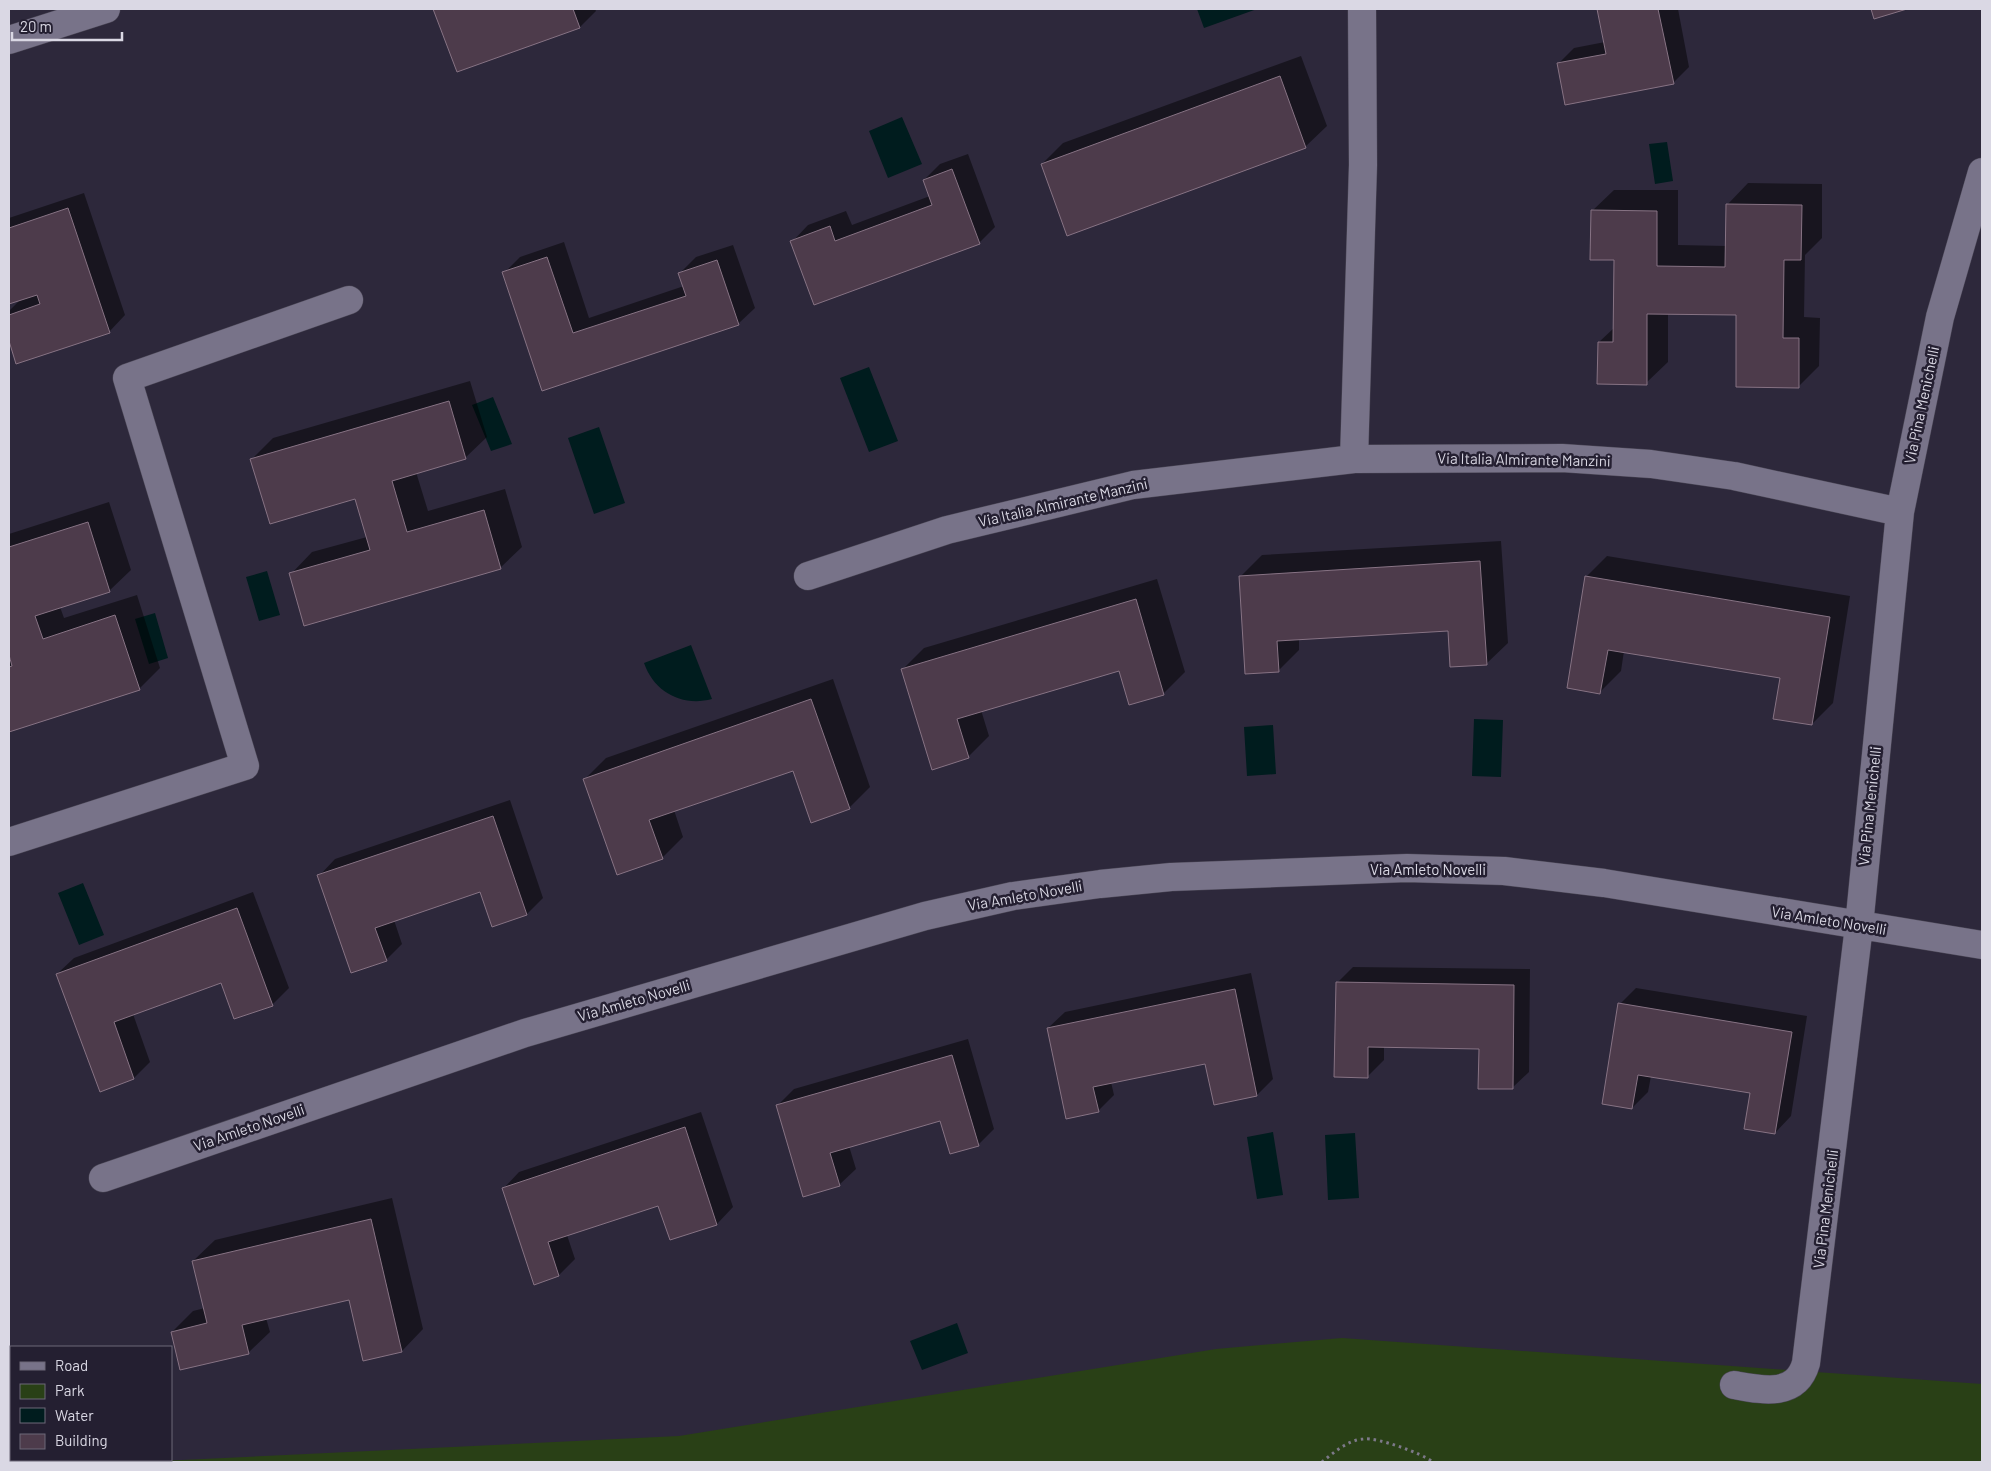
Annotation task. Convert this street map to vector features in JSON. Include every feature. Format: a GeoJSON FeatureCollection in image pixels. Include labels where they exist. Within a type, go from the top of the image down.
{"type":"FeatureCollection","features":[{"type":"Feature","properties":{"kind":"street"},"geometry":{"type":"LineString","coordinates":[[9,40],[106,9]]}},
{"type":"Feature","properties":{"kind":"street"},"geometry":{"type":"LineString","coordinates":[[1354,459],[1363,165],[1362,9]]}},
{"type":"Feature","properties":{"kind":"street","name":"Via Pina Menichelli"},"geometry":{"type":"LineString","coordinates":[[1734,1386],[1779,1390],[1796,1381],[1806,1363],[1858,926],[1900,512],[1940,317],[1982,172]]}},
{"type":"Feature","properties":{"kind":"street"},"geometry":{"type":"LineString","coordinates":[[9,842],[244,766],[127,378],[349,300]]}},
{"type":"Feature","properties":{"kind":"street","name":"Via Italia Almirante Manzini"},"geometry":{"type":"LineString","coordinates":[[808,576],[947,530],[1133,485],[1354,459],[1562,458],[1651,464],[1734,476],[1900,512]]}},
{"type":"Feature","properties":{"kind":"street","name":"Via Amleto Novelli"},"geometry":{"type":"LineString","coordinates":[[103,1178],[525,1033],[925,916],[968,905],[1055,889],[1171,877],[1397,869],[1475,869],[1566,878],[1982,945]]}},
{"type":"Feature","properties":{"kind":"path"},"geometry":{"type":"LineString","coordinates":[[1322,1462],[1335,1451],[1363,1439],[1403,1448],[1433,1462]]}},
{"type":"Feature","properties":{"kind":"green space"},"geometry":{"type":"Polygon","coordinates":[[[1342,1338],[1982,1384],[1982,1462],[140,1462],[679,1436],[1216,1349],[1342,1338]]]}},
{"type":"Feature","properties":{"kind":"water"},"geometry":{"type":"Polygon","coordinates":[[[1197,9],[1257,9],[1204,28],[1197,9]]]}},
{"type":"Feature","properties":{"kind":"water"},"geometry":{"type":"Polygon","coordinates":[[[902,117],[922,164],[888,178],[869,131],[902,117]]]}},
{"type":"Feature","properties":{"kind":"water"},"geometry":{"type":"Polygon","coordinates":[[[1667,142],[1673,181],[1655,184],[1649,144],[1667,142]]]}},
{"type":"Feature","properties":{"kind":"water"},"geometry":{"type":"Polygon","coordinates":[[[869,367],[898,441],[869,452],[840,378],[869,367]]]}},
{"type":"Feature","properties":{"kind":"water"},"geometry":{"type":"Polygon","coordinates":[[[493,397],[512,444],[491,451],[472,405],[493,397]]]}},
{"type":"Feature","properties":{"kind":"water"},"geometry":{"type":"Polygon","coordinates":[[[599,427],[625,503],[594,514],[568,438],[599,427]]]}},
{"type":"Feature","properties":{"kind":"water"},"geometry":{"type":"Polygon","coordinates":[[[267,571],[280,615],[259,621],[246,577],[267,571]]]}},
{"type":"Feature","properties":{"kind":"water"},"geometry":{"type":"Polygon","coordinates":[[[155,613],[168,658],[149,664],[135,619],[155,613]]]}},
{"type":"Feature","properties":{"kind":"water"},"geometry":{"type":"Polygon","coordinates":[[[691,645],[712,699],[690,701],[670,695],[655,682],[644,663],[691,645]]]}},
{"type":"Feature","properties":{"kind":"water"},"geometry":{"type":"Polygon","coordinates":[[[1474,719],[1503,720],[1501,777],[1472,776],[1474,719]]]}},
{"type":"Feature","properties":{"kind":"water"},"geometry":{"type":"Polygon","coordinates":[[[1273,725],[1276,774],[1247,776],[1244,727],[1273,725]]]}},
{"type":"Feature","properties":{"kind":"water"},"geometry":{"type":"Polygon","coordinates":[[[83,883],[104,935],[79,945],[58,893],[83,883]]]}},
{"type":"Feature","properties":{"kind":"water"},"geometry":{"type":"Polygon","coordinates":[[[1273,1132],[1283,1195],[1257,1199],[1247,1137],[1273,1132]]]}},
{"type":"Feature","properties":{"kind":"water"},"geometry":{"type":"Polygon","coordinates":[[[1355,1133],[1359,1198],[1328,1200],[1325,1135],[1355,1133]]]}},
{"type":"Feature","properties":{"kind":"water"},"geometry":{"type":"Polygon","coordinates":[[[957,1323],[968,1353],[922,1370],[910,1341],[957,1323]]]}},
{"type":"Feature","properties":{"kind":"building"},"geometry":{"type":"Polygon","coordinates":[[[433,9],[573,9],[580,28],[457,72],[433,9]]]}},
{"type":"Feature","properties":{"kind":"building"},"geometry":{"type":"Polygon","coordinates":[[[1597,9],[1658,9],[1674,84],[1565,105],[1557,63],[1606,54],[1597,9]]]}},
{"type":"Feature","properties":{"kind":"building"},"geometry":{"type":"Polygon","coordinates":[[[1871,9],[1907,9],[1874,19],[1871,9]]]}},
{"type":"Feature","properties":{"kind":"building"},"geometry":{"type":"Polygon","coordinates":[[[1280,76],[1306,148],[1067,236],[1041,164],[1280,76]]]}},
{"type":"Feature","properties":{"kind":"building"},"geometry":{"type":"Polygon","coordinates":[[[952,169],[980,244],[814,305],[790,241],[830,226],[835,241],[932,205],[923,180],[952,169]]]}},
{"type":"Feature","properties":{"kind":"building"},"geometry":{"type":"Polygon","coordinates":[[[1726,204],[1802,205],[1801,260],[1784,260],[1783,338],[1799,338],[1799,388],[1736,387],[1736,315],[1647,314],[1647,385],[1597,384],[1598,342],[1613,342],[1614,260],[1590,260],[1591,210],[1657,211],[1657,266],[1725,267],[1726,204]]]}},
{"type":"Feature","properties":{"kind":"building"},"geometry":{"type":"Polygon","coordinates":[[[68,208],[110,333],[16,364],[9,341],[9,315],[40,304],[37,295],[9,304],[9,228],[68,208]]]}},
{"type":"Feature","properties":{"kind":"building"},"geometry":{"type":"Polygon","coordinates":[[[547,257],[573,333],[686,296],[678,273],[717,260],[739,325],[542,391],[502,272],[547,257]]]}},
{"type":"Feature","properties":{"kind":"building"},"geometry":{"type":"Polygon","coordinates":[[[449,401],[466,459],[392,481],[407,532],[484,510],[501,569],[304,626],[289,573],[370,550],[355,499],[270,524],[250,459],[449,401]]]}},
{"type":"Feature","properties":{"kind":"building"},"geometry":{"type":"Polygon","coordinates":[[[88,522],[110,592],[35,616],[43,639],[115,615],[140,690],[9,732],[9,667],[12,666],[9,655],[9,547],[88,522]]]}},
{"type":"Feature","properties":{"kind":"building"},"geometry":{"type":"Polygon","coordinates":[[[1480,561],[1487,665],[1450,667],[1448,631],[1277,641],[1279,672],[1245,674],[1239,576],[1480,561]]]}},
{"type":"Feature","properties":{"kind":"building"},"geometry":{"type":"Polygon","coordinates":[[[1585,576],[1830,617],[1812,725],[1773,719],[1780,678],[1608,650],[1600,694],[1567,688],[1585,576]]]}},
{"type":"Feature","properties":{"kind":"building"},"geometry":{"type":"Polygon","coordinates":[[[1136,599],[1164,695],[1129,705],[1119,671],[957,719],[969,758],[932,770],[901,669],[1136,599]]]}},
{"type":"Feature","properties":{"kind":"building"},"geometry":{"type":"Polygon","coordinates":[[[811,699],[850,809],[811,823],[793,771],[649,820],[663,859],[617,875],[583,779],[811,699]]]}},
{"type":"Feature","properties":{"kind":"building"},"geometry":{"type":"Polygon","coordinates":[[[493,816],[527,915],[492,927],[480,892],[375,928],[387,961],[351,973],[317,875],[493,816]]]}},
{"type":"Feature","properties":{"kind":"building"},"geometry":{"type":"Polygon","coordinates":[[[237,908],[273,1006],[234,1019],[221,983],[114,1022],[134,1079],[100,1092],[56,974],[237,908]]]}},
{"type":"Feature","properties":{"kind":"building"},"geometry":{"type":"Polygon","coordinates":[[[1336,982],[1514,985],[1513,1089],[1478,1089],[1479,1049],[1368,1047],[1368,1078],[1334,1077],[1336,982]]]}},
{"type":"Feature","properties":{"kind":"building"},"geometry":{"type":"Polygon","coordinates":[[[1235,989],[1257,1096],[1214,1105],[1205,1064],[1093,1087],[1099,1112],[1066,1119],[1047,1028],[1235,989]]]}},
{"type":"Feature","properties":{"kind":"building"},"geometry":{"type":"Polygon","coordinates":[[[1618,1003],[1792,1032],[1775,1134],[1744,1129],[1750,1093],[1638,1075],[1632,1109],[1602,1104],[1618,1003]]]}},
{"type":"Feature","properties":{"kind":"building"},"geometry":{"type":"Polygon","coordinates":[[[952,1055],[979,1146],[950,1154],[940,1121],[830,1153],[840,1186],[803,1197],[776,1105],[952,1055]]]}},
{"type":"Feature","properties":{"kind":"building"},"geometry":{"type":"Polygon","coordinates":[[[685,1127],[717,1225],[670,1240],[658,1206],[548,1242],[559,1276],[534,1285],[502,1188],[685,1127]]]}},
{"type":"Feature","properties":{"kind":"building"},"geometry":{"type":"Polygon","coordinates":[[[371,1219],[402,1352],[363,1361],[349,1300],[242,1325],[249,1354],[180,1370],[171,1332],[207,1323],[192,1261],[371,1219]]]}}]}
